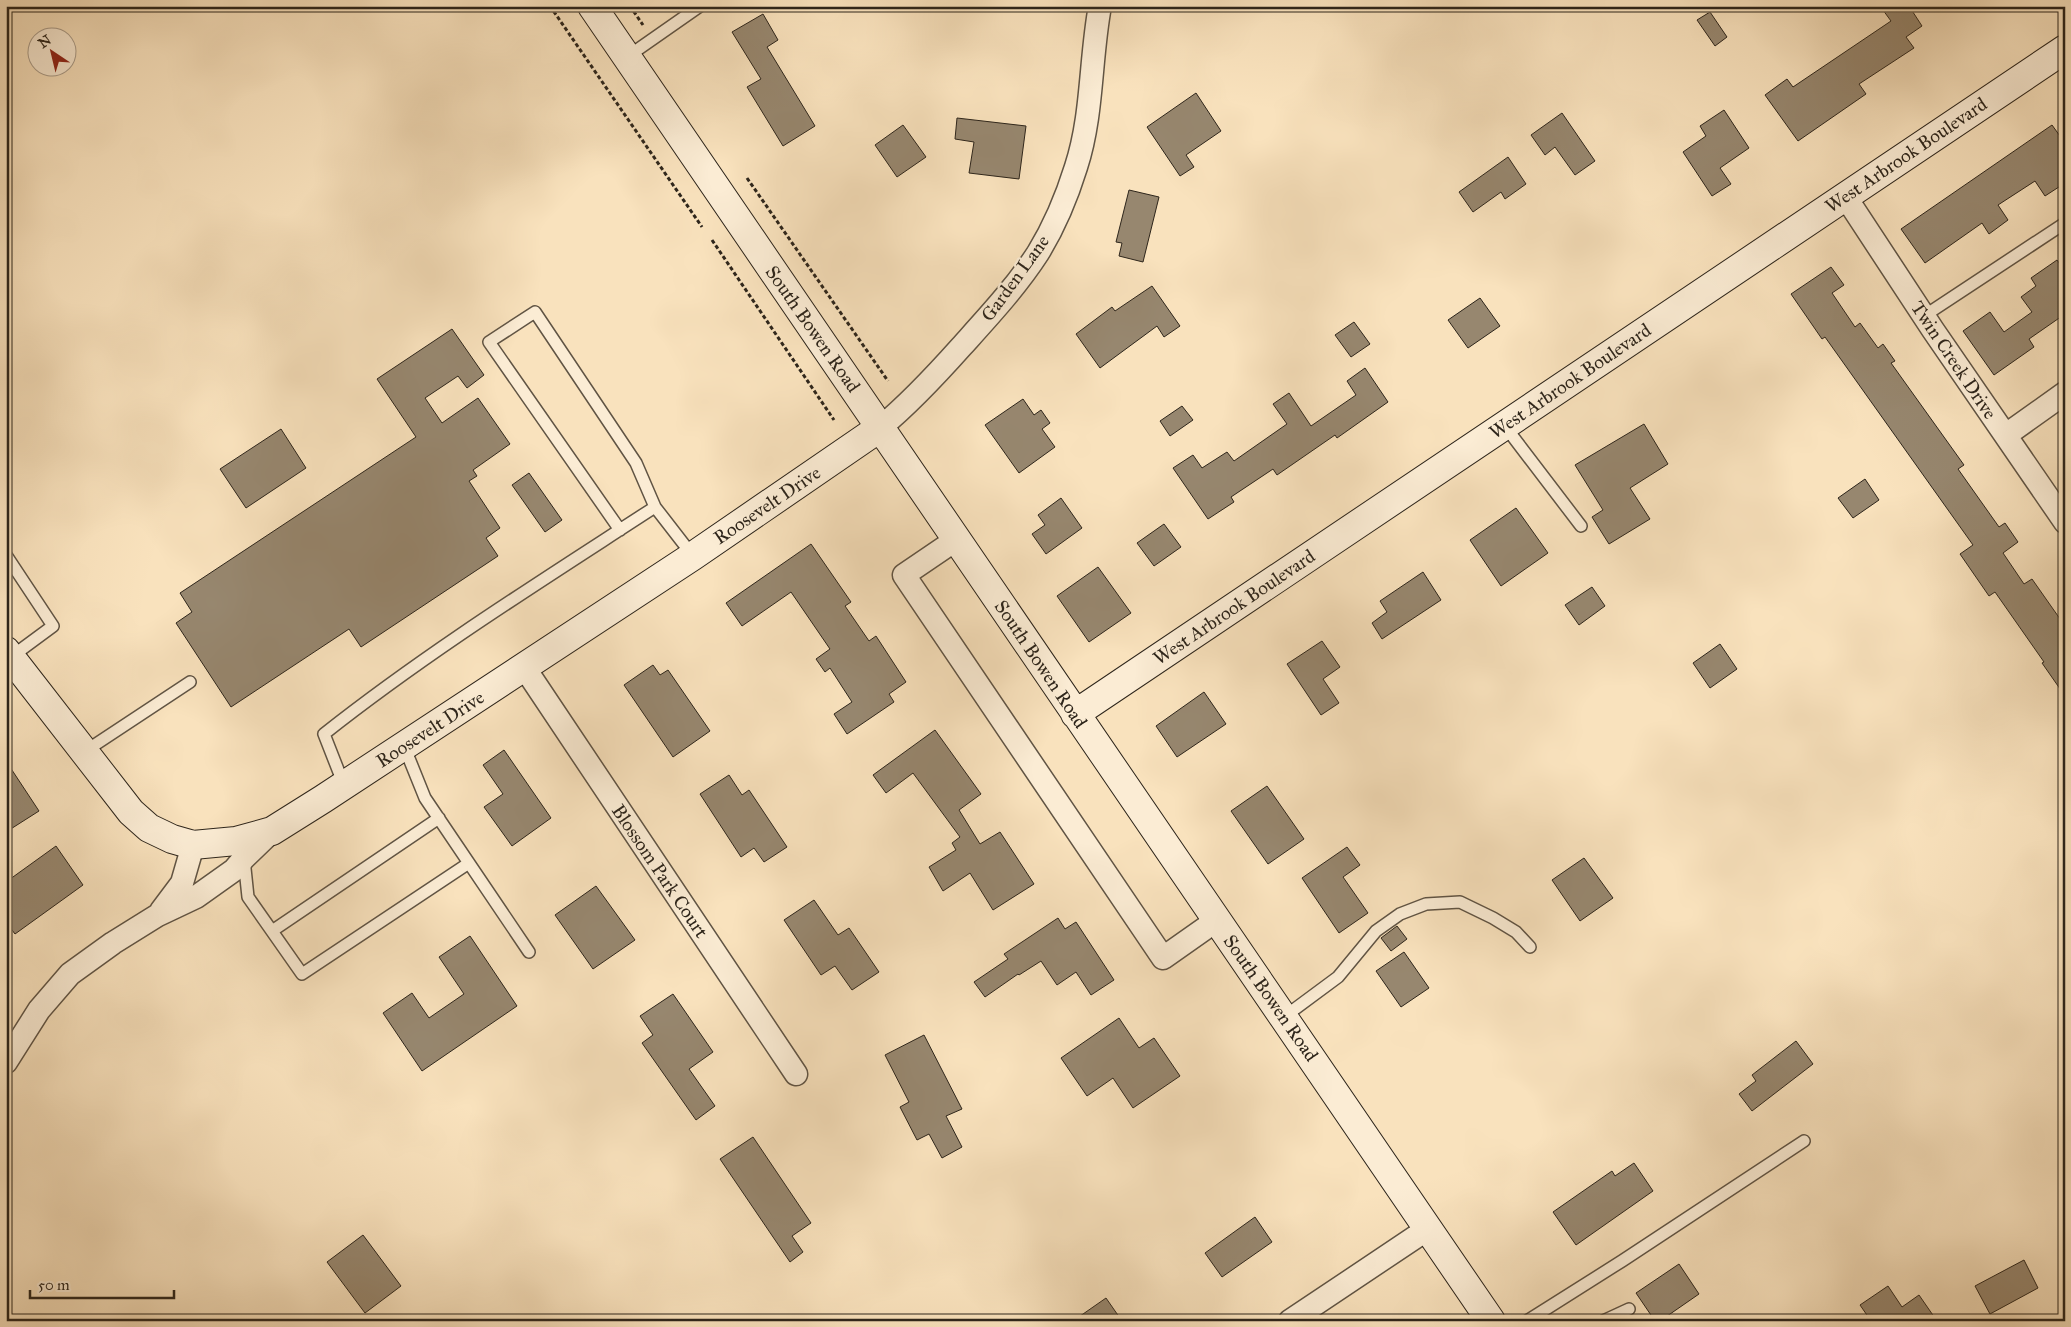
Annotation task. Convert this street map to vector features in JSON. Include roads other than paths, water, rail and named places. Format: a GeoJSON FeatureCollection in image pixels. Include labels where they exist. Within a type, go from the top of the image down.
{"type":"FeatureCollection","features":[{"type":"Feature","properties":{"kind":"street","name":"South Bowen Road"},"geometry":{"type":"LineString","coordinates":[[592,6],[1491,1321]]}},
{"type":"Feature","properties":{"kind":"street","name":"Garden Lane"},"geometry":{"type":"LineString","coordinates":[[881,427],[906,407],[1011,289],[1038,253],[1058,215],[1077,166],[1085,131],[1100,6]]}},
{"type":"Feature","properties":{"kind":"street","name":"West Arbrook Boulevard"},"geometry":{"type":"LineString","coordinates":[[1075,714],[2065,49]]}},
{"type":"Feature","properties":{"kind":"street","name":"Twin Creek Drive"},"geometry":{"type":"LineString","coordinates":[[1845,196],[1924,316],[2065,522]]}},
{"type":"Feature","properties":{"kind":"street"},"geometry":{"type":"LineString","coordinates":[[2006,436],[2065,393]]}},
{"type":"Feature","properties":{"kind":"street","name":"Roosevelt Drive"},"geometry":{"type":"LineString","coordinates":[[9,654],[131,812],[149,828],[172,839],[193,845],[236,841],[272,831],[344,785],[693,556],[881,427]]}},
{"type":"Feature","properties":{"kind":"street"},"geometry":{"type":"LineString","coordinates":[[957,539],[904,575],[1162,958],[1217,920]]}},
{"type":"Feature","properties":{"kind":"street","name":"Blossom Park Court"},"geometry":{"type":"LineString","coordinates":[[524,667],[796,1074]]}},
{"type":"Feature","properties":{"kind":"street"},"geometry":{"type":"LineString","coordinates":[[6,1062],[39,1010],[70,974],[113,943],[196,896],[234,870],[272,831]]}},
{"type":"Feature","properties":{"kind":"street"},"geometry":{"type":"LineString","coordinates":[[158,916],[182,883],[193,845]]}},
{"type":"Feature","properties":{"kind":"street"},"geometry":{"type":"LineString","coordinates":[[1290,1321],[1428,1228]]}},
{"type":"Feature","properties":{"kind":"lane"},"geometry":{"type":"LineString","coordinates":[[627,57],[700,6]]}},
{"type":"Feature","properties":{"kind":"lane"},"geometry":{"type":"LineString","coordinates":[[1924,316],[2065,223]]}},
{"type":"Feature","properties":{"kind":"lane"},"geometry":{"type":"LineString","coordinates":[[620,530],[489,342],[535,312],[636,463],[656,507],[693,556]]}},
{"type":"Feature","properties":{"kind":"lane"},"geometry":{"type":"LineString","coordinates":[[1504,425],[1581,526]]}},
{"type":"Feature","properties":{"kind":"lane"},"geometry":{"type":"LineString","coordinates":[[344,785],[324,734],[376,693],[656,507]]}},
{"type":"Feature","properties":{"kind":"lane"},"geometry":{"type":"LineString","coordinates":[[6,555],[53,626],[9,654]]}},
{"type":"Feature","properties":{"kind":"lane"},"geometry":{"type":"LineString","coordinates":[[84,752],[190,682]]}},
{"type":"Feature","properties":{"kind":"lane"},"geometry":{"type":"LineString","coordinates":[[404,746],[425,798],[529,952]]}},
{"type":"Feature","properties":{"kind":"lane"},"geometry":{"type":"LineString","coordinates":[[272,931],[439,818]]}},
{"type":"Feature","properties":{"kind":"lane"},"geometry":{"type":"LineString","coordinates":[[244,858],[248,896],[302,974],[469,863]]}},
{"type":"Feature","properties":{"kind":"lane"},"geometry":{"type":"LineString","coordinates":[[1284,1017],[1338,977],[1376,931],[1400,914],[1426,904],[1460,902],[1516,932],[1530,947]]}},
{"type":"Feature","properties":{"kind":"lane"},"geometry":{"type":"LineString","coordinates":[[1527,1321],[1630,1256],[1804,1141]]}},
{"type":"Feature","properties":{"kind":"lane"},"geometry":{"type":"LineString","coordinates":[[1603,1321],[1629,1309]]}}]}
